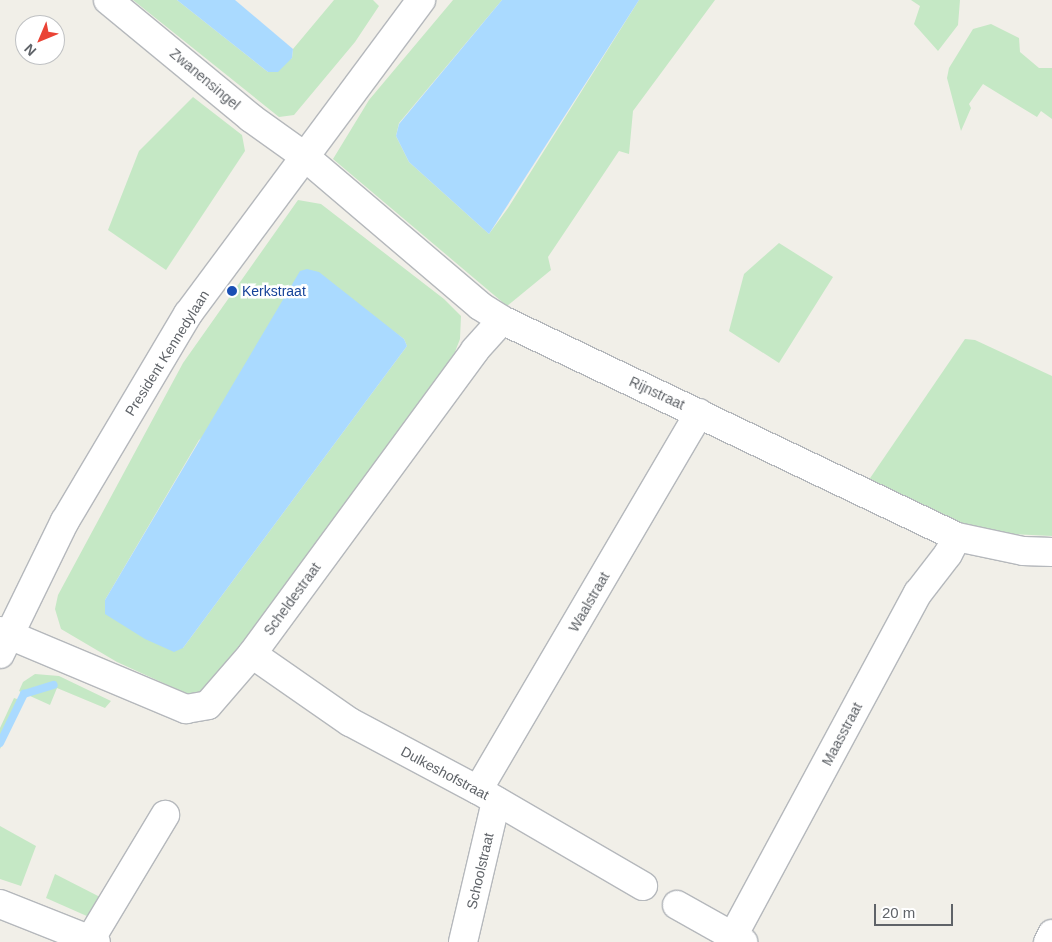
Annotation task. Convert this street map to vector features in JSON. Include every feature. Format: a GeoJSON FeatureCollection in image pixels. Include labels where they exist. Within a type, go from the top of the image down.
{"type":"FeatureCollection","features":[{"type":"Feature","properties":{"kind":"street","name":"Zwanensingel"},"geometry":{"type":"LineString","coordinates":[[108,0],[251,118],[304,156]]}},
{"type":"Feature","properties":{"kind":"street","name":"President Kennedylaan"},"geometry":{"type":"LineString","coordinates":[[3,640],[65,521],[188,314],[421,0]]}},
{"type":"Feature","properties":{"kind":"street","name":"Rijnstraat"},"geometry":{"type":"LineString","coordinates":[[304,156],[480,306],[502,320],[956,537],[1023,551],[1052,552]]}},
{"type":"Feature","properties":{"kind":"street","name":"Scheldestraat"},"geometry":{"type":"LineString","coordinates":[[3,640],[186,710],[208,705],[252,654],[475,350],[502,320]]}},
{"type":"Feature","properties":{"kind":"street","name":"Waalstraat"},"geometry":{"type":"LineString","coordinates":[[487,795],[699,413]]}},
{"type":"Feature","properties":{"kind":"street","name":"Maasstraat"},"geometry":{"type":"LineString","coordinates":[[738,939],[918,592],[948,554],[956,537]]}},
{"type":"Feature","properties":{"kind":"street","name":"Dulkeshofstraat"},"geometry":{"type":"LineString","coordinates":[[252,654],[350,722],[487,795],[643,886]]}},
{"type":"Feature","properties":{"kind":"street","name":"Schoolstraat"},"geometry":{"type":"LineString","coordinates":[[463,942],[487,795]]}},
{"type":"Feature","properties":{"kind":"street"},"geometry":{"type":"LineString","coordinates":[[0,904],[93,941],[165,815]]}},
{"type":"Feature","properties":{"kind":"street"},"geometry":{"type":"LineString","coordinates":[[677,905],[738,939]]}},
{"type":"Feature","properties":{"kind":"street"},"geometry":{"type":"LineString","coordinates":[[1048,942],[1052,934]]}},
{"type":"Feature","properties":{"kind":"green space"},"geometry":{"type":"Polygon","coordinates":[[[133,0],[177,0],[268,72],[292,58],[293,49],[334,0],[373,0],[379,6],[355,42],[294,115],[279,117],[133,0]]]}},
{"type":"Feature","properties":{"kind":"green space"},"geometry":{"type":"Polygon","coordinates":[[[453,0],[502,0],[399,123],[396,136],[409,162],[489,234],[508,208],[639,0],[715,0],[633,111],[629,154],[619,151],[548,257],[551,270],[507,306],[333,159],[369,100],[453,0]]]}},
{"type":"Feature","properties":{"kind":"green space"},"geometry":{"type":"Polygon","coordinates":[[[911,0],[960,0],[958,25],[938,51],[914,24],[920,6],[911,0]]]}},
{"type":"Feature","properties":{"kind":"green space"},"geometry":{"type":"Polygon","coordinates":[[[991,24],[1019,38],[1020,52],[1039,68],[1052,68],[1052,119],[1041,111],[1037,117],[983,84],[969,104],[971,108],[961,131],[947,78],[949,68],[973,29],[991,24]]]}},
{"type":"Feature","properties":{"kind":"green space"},"geometry":{"type":"Polygon","coordinates":[[[193,97],[242,135],[245,151],[166,270],[108,230],[139,151],[193,97]]]}},
{"type":"Feature","properties":{"kind":"green space"},"geometry":{"type":"Polygon","coordinates":[[[298,200],[321,204],[444,299],[461,316],[460,339],[453,357],[239,650],[210,687],[194,697],[117,662],[61,629],[55,609],[58,595],[183,363],[298,200]],[[363,309],[199,440],[105,600],[183,648],[407,346],[404,339],[363,309]]]}},
{"type":"Feature","properties":{"kind":"green space"},"geometry":{"type":"Polygon","coordinates":[[[779,243],[833,277],[779,363],[729,331],[744,274],[779,243]]]}},
{"type":"Feature","properties":{"kind":"green space"},"geometry":{"type":"Polygon","coordinates":[[[965,339],[975,340],[1052,376],[1052,536],[965,532],[864,487],[965,339]]]}},
{"type":"Feature","properties":{"kind":"green space"},"geometry":{"type":"Polygon","coordinates":[[[35,674],[59,676],[111,701],[105,708],[57,688],[50,705],[19,691],[23,682],[35,674]]]}},
{"type":"Feature","properties":{"kind":"green space"},"geometry":{"type":"Polygon","coordinates":[[[14,698],[23,701],[0,749],[0,728],[14,698]]]}},
{"type":"Feature","properties":{"kind":"green space"},"geometry":{"type":"Polygon","coordinates":[[[0,826],[36,846],[21,886],[0,879],[0,826]]]}},
{"type":"Feature","properties":{"kind":"green space"},"geometry":{"type":"Polygon","coordinates":[[[55,874],[100,897],[89,917],[46,898],[55,874]]]}},
{"type":"Feature","properties":{"kind":"water"},"geometry":{"type":"Polygon","coordinates":[[[177,0],[235,0],[293,49],[292,58],[278,72],[268,72],[177,0]]]}},
{"type":"Feature","properties":{"kind":"water"},"geometry":{"type":"Polygon","coordinates":[[[502,0],[639,0],[489,234],[409,162],[396,136],[399,124],[502,0]]]}},
{"type":"Feature","properties":{"kind":"water"},"geometry":{"type":"Polygon","coordinates":[[[307,269],[319,272],[404,339],[407,346],[183,648],[174,652],[145,639],[105,614],[105,600],[300,271],[307,269]]]}},
{"type":"Feature","properties":{"kind":"waterway"},"geometry":{"type":"LineString","coordinates":[[0,743],[24,694],[54,685]]}},
{"type":"Feature","properties":{"kind":"place","name":"Kerkstraat"},"geometry":{"type":"Point","coordinates":[232,291]}}]}
